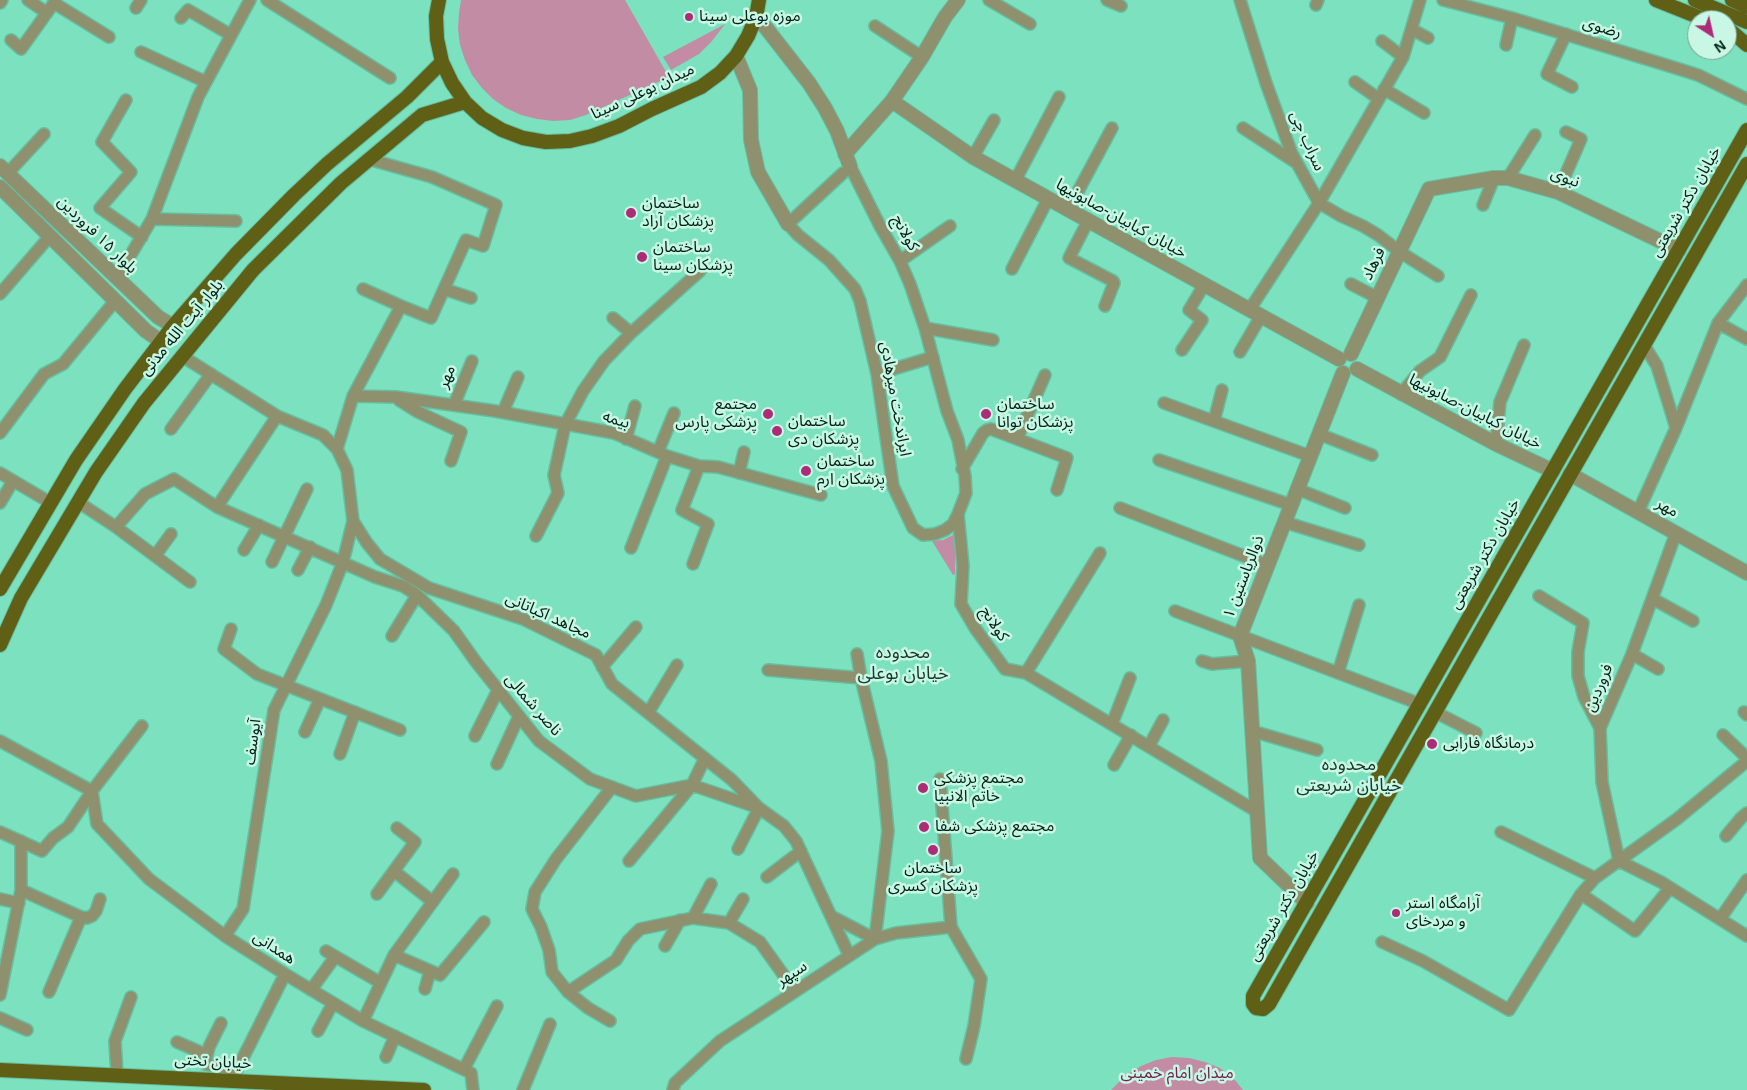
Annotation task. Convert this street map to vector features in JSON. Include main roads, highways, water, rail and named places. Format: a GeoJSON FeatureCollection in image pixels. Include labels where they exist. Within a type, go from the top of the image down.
{"type":"FeatureCollection","features":[{"type":"Feature","properties":{"kind":"main road","name":"میدان بوعلی سینا"},"geometry":{"type":"LineString","coordinates":[[439,0],[436,16],[437,39],[442,62],[452,83],[465,102],[482,118],[502,130],[523,138],[546,142],[570,141],[592,136],[619,126],[652,108],[701,87],[720,73],[736,56],[748,36],[756,15],[759,0]]}},
{"type":"Feature","properties":{"kind":"main road"},"geometry":{"type":"LineString","coordinates":[[1656,0],[1687,12]]}},
{"type":"Feature","properties":{"kind":"main road"},"geometry":{"type":"LineString","coordinates":[[1695,0],[1747,22]]}},
{"type":"Feature","properties":{"kind":"main road"},"geometry":{"type":"LineString","coordinates":[[1732,0],[1747,7]]}},
{"type":"Feature","properties":{"kind":"main road"},"geometry":{"type":"LineString","coordinates":[[1737,37],[1747,45]]}},
{"type":"Feature","properties":{"kind":"main road","name":"بلوار آیت الله مدنی"},"geometry":{"type":"LineString","coordinates":[[0,588],[76,460],[119,397],[173,326],[236,254],[327,164],[407,97],[442,62]]}},
{"type":"Feature","properties":{"kind":"main road","name":"بلوار آیت الله مدنی"},"geometry":{"type":"LineString","coordinates":[[0,645],[21,598],[96,472],[144,403],[253,270],[341,182],[422,115],[465,102]]}},
{"type":"Feature","properties":{"kind":"main road","name":"خیابان دکتر شریعتی"},"geometry":{"type":"LineString","coordinates":[[1747,130],[1253,996],[1252,1002],[1256,1008],[1263,1009],[1269,1004],[1747,164]]}},
{"type":"Feature","properties":{"kind":"main road"},"geometry":{"type":"LineString","coordinates":[[327,164],[338,159],[344,161],[347,169],[341,182]]}},
{"type":"Feature","properties":{"kind":"main road"},"geometry":{"type":"LineString","coordinates":[[1320,879],[1336,887]]}},
{"type":"Feature","properties":{"kind":"main road","name":"خیابان تختی"},"geometry":{"type":"LineString","coordinates":[[0,1070],[118,1075],[235,1076],[424,1090]]}},
{"type":"Feature","properties":{"kind":"place","name":"موزه بوعلی سینا"},"geometry":{"type":"Point","coordinates":[689,17]}},
{"type":"Feature","properties":{"kind":"place","name":"ساختمان پزشکان آراد"},"geometry":{"type":"Point","coordinates":[631,213]}},
{"type":"Feature","properties":{"kind":"place","name":"ساختمان پزشکان سینا"},"geometry":{"type":"Point","coordinates":[642,257]}},
{"type":"Feature","properties":{"kind":"place","name":"مجتمع پزشکی پارس"},"geometry":{"type":"Point","coordinates":[768,414]}},
{"type":"Feature","properties":{"kind":"place","name":"ساختمان پزشکان توانا"},"geometry":{"type":"Point","coordinates":[986,414]}},
{"type":"Feature","properties":{"kind":"place","name":"ساختمان پزشکان دی"},"geometry":{"type":"Point","coordinates":[777,431]}},
{"type":"Feature","properties":{"kind":"place","name":"ساختمان پزشکان ارم"},"geometry":{"type":"Point","coordinates":[806,471]}},
{"type":"Feature","properties":{"kind":"place","name":"درمانگاه فارابی"},"geometry":{"type":"Point","coordinates":[1432,744]}},
{"type":"Feature","properties":{"kind":"place","name":"مجتمع پزشکی خاتم الانبیا"},"geometry":{"type":"Point","coordinates":[923,788]}},
{"type":"Feature","properties":{"kind":"place","name":"مجتمع پزشکی شفا"},"geometry":{"type":"Point","coordinates":[924,827]}},
{"type":"Feature","properties":{"kind":"place","name":"ساختمان پزشکان کسری"},"geometry":{"type":"Point","coordinates":[933,850]}},
{"type":"Feature","properties":{"kind":"place","name":"آرامگاه استر و مردخای"},"geometry":{"type":"Point","coordinates":[1396,913]}},
{"type":"Feature","properties":{"kind":"district","name":"محدوده خیابان بوعلی"},"geometry":{"type":"Point","coordinates":[903,663]}},
{"type":"Feature","properties":{"kind":"district","name":"محدوده خیابان شریعتی"},"geometry":{"type":"Point","coordinates":[1349,775]}},
{"type":"Feature","properties":{"kind":"park label","name":"میدان امام خمینی"},"geometry":{"type":"Point","coordinates":[1177,1074]}}]}
